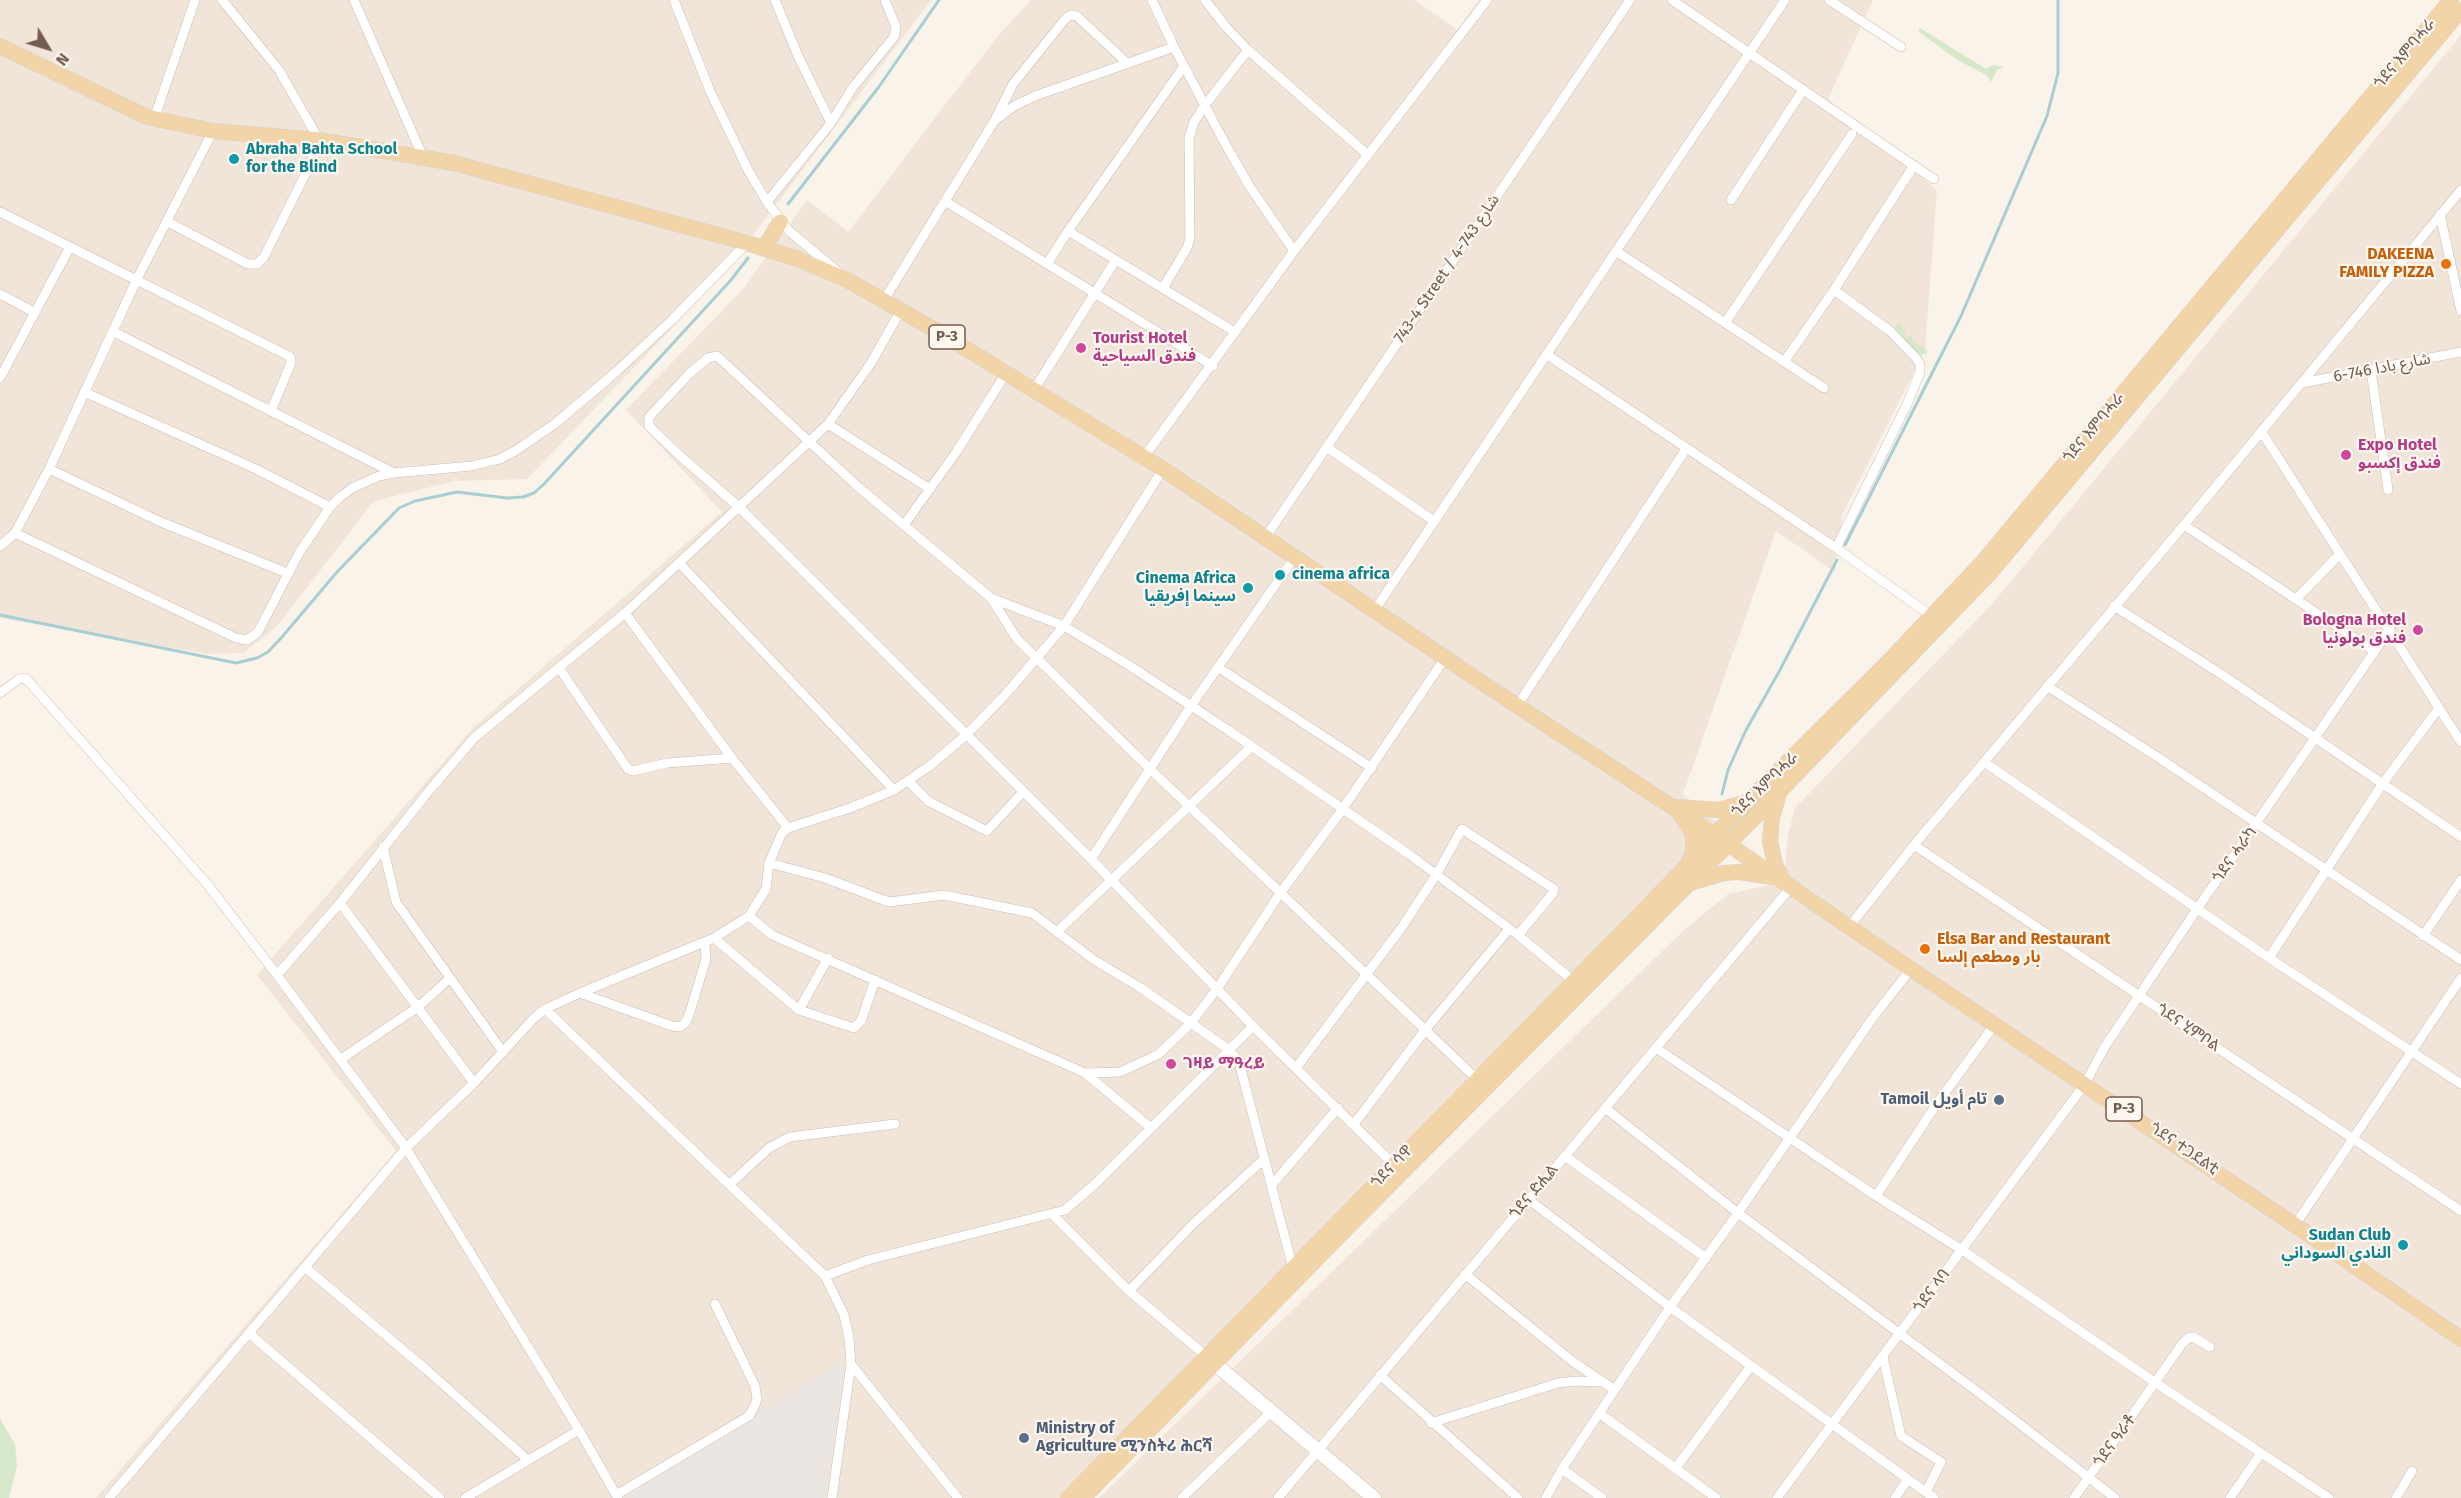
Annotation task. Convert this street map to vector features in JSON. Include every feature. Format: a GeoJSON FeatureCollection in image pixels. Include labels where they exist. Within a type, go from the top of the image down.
{"type":"FeatureCollection","features":[{"type":"Feature","properties":{"kind":"main road","name":"ጎደና እምባሓራ"},"geometry":{"type":"LineString","coordinates":[[1714,835],[1876,675],[1937,620],[1980,565],[2451,0]]}},
{"type":"Feature","properties":{"kind":"main road","name":"ጎደና እምባሓራ"},"geometry":{"type":"LineString","coordinates":[[1728,844],[1937,620],[2026,530],[2461,10]]}},
{"type":"Feature","properties":{"kind":"main road","name":"P-3"},"geometry":{"type":"LineString","coordinates":[[0,46],[139,114],[154,119],[213,131],[318,140],[423,157],[537,184],[747,243],[798,259],[849,281],[1006,372],[1144,457],[1784,883]]}},
{"type":"Feature","properties":{"kind":"main road"},"geometry":{"type":"LineString","coordinates":[[764,248],[780,222]]}},
{"type":"Feature","properties":{"kind":"main road"},"geometry":{"type":"LineString","coordinates":[[1780,790],[1772,818],[1770,841],[1775,864],[1784,883]]}},
{"type":"Feature","properties":{"kind":"main road"},"geometry":{"type":"LineString","coordinates":[[1674,808],[1718,810],[1750,801]]}},
{"type":"Feature","properties":{"kind":"main road"},"geometry":{"type":"LineString","coordinates":[[1674,808],[1693,834],[1693,853],[1686,877],[1739,872],[1784,883]]}},
{"type":"Feature","properties":{"kind":"main road","name":"ጎደና ሳዋ"},"geometry":{"type":"LineString","coordinates":[[1686,877],[1714,835]]}},
{"type":"Feature","properties":{"kind":"main road","name":"ጎደና ሳዋ"},"geometry":{"type":"LineString","coordinates":[[1068,1498],[1296,1274],[1481,1083],[1686,877],[1728,844]]}},
{"type":"Feature","properties":{"kind":"main road","name":"ጎደና ተጋደልቲ"},"geometry":{"type":"LineString","coordinates":[[1784,883],[2295,1225],[2461,1340]]}},
{"type":"Feature","properties":{"kind":"main road","name":"ጎደና ሳዋ"},"geometry":{"type":"LineString","coordinates":[[1083,1498],[1210,1360]]}},
{"type":"Feature","properties":{"kind":"street"},"geometry":{"type":"LineString","coordinates":[[154,119],[195,0]]}},
{"type":"Feature","properties":{"kind":"street"},"geometry":{"type":"LineString","coordinates":[[168,222],[248,264],[257,264],[264,257],[311,163],[318,140],[279,70],[222,0]]}},
{"type":"Feature","properties":{"kind":"street"},"geometry":{"type":"LineString","coordinates":[[354,0],[423,157]]}},
{"type":"Feature","properties":{"kind":"street"},"geometry":{"type":"LineString","coordinates":[[674,0],[710,91],[748,170],[767,202],[780,222],[849,281]]}},
{"type":"Feature","properties":{"kind":"street"},"geometry":{"type":"LineString","coordinates":[[775,0],[798,56],[831,123]]}},
{"type":"Feature","properties":{"kind":"street"},"geometry":{"type":"LineString","coordinates":[[767,202],[831,123],[853,87],[897,33],[885,0]]}},
{"type":"Feature","properties":{"kind":"street"},"geometry":{"type":"LineString","coordinates":[[1152,0],[1174,47],[1248,183],[1294,251]]}},
{"type":"Feature","properties":{"kind":"street"},"geometry":{"type":"LineString","coordinates":[[1205,0],[1248,50],[1368,155]]}},
{"type":"Feature","properties":{"kind":"street"},"geometry":{"type":"LineString","coordinates":[[1144,457],[1213,366],[1294,251],[1487,0]]}},
{"type":"Feature","properties":{"kind":"street","name":"743-4 Street / شارع 743-4"},"geometry":{"type":"LineString","coordinates":[[1265,538],[1630,0]]}},
{"type":"Feature","properties":{"kind":"street"},"geometry":{"type":"LineString","coordinates":[[1672,0],[1934,179]]}},
{"type":"Feature","properties":{"kind":"street"},"geometry":{"type":"LineString","coordinates":[[1374,611],[1785,0]]}},
{"type":"Feature","properties":{"kind":"street"},"geometry":{"type":"LineString","coordinates":[[1829,0],[1901,47]]}},
{"type":"Feature","properties":{"kind":"street"},"geometry":{"type":"LineString","coordinates":[[884,300],[995,120],[1022,69],[1071,15],[1077,16],[1127,63]]}},
{"type":"Feature","properties":{"kind":"street"},"geometry":{"type":"LineString","coordinates":[[995,120],[1014,106],[1035,96],[1174,47]]}},
{"type":"Feature","properties":{"kind":"street"},"geometry":{"type":"LineString","coordinates":[[1162,288],[1187,248],[1190,238],[1189,138],[1194,122],[1248,50]]}},
{"type":"Feature","properties":{"kind":"street"},"geometry":{"type":"LineString","coordinates":[[1047,264],[1184,66]]}},
{"type":"Feature","properties":{"kind":"street"},"geometry":{"type":"LineString","coordinates":[[1731,200],[1803,90]]}},
{"type":"Feature","properties":{"kind":"street"},"geometry":{"type":"LineString","coordinates":[[0,546],[15,533],[49,469],[114,332],[136,279],[168,222],[213,131]]}},
{"type":"Feature","properties":{"kind":"street"},"geometry":{"type":"LineString","coordinates":[[1725,323],[1852,134]]}},
{"type":"Feature","properties":{"kind":"street"},"geometry":{"type":"LineString","coordinates":[[1784,362],[1834,290],[1911,170],[1910,163]]}},
{"type":"Feature","properties":{"kind":"street"},"geometry":{"type":"LineString","coordinates":[[1849,927],[1914,844],[2184,525],[2461,190]]}},
{"type":"Feature","properties":{"kind":"street"},"geometry":{"type":"LineString","coordinates":[[945,201],[1213,366]]}},
{"type":"Feature","properties":{"kind":"street"},"geometry":{"type":"LineString","coordinates":[[0,212],[289,356],[291,363],[271,411]]}},
{"type":"Feature","properties":{"kind":"street"},"geometry":{"type":"LineString","coordinates":[[2440,214],[2461,311]]}},
{"type":"Feature","properties":{"kind":"street"},"geometry":{"type":"LineString","coordinates":[[1068,231],[1235,332]]}},
{"type":"Feature","properties":{"kind":"street"},"geometry":{"type":"LineString","coordinates":[[15,533],[236,638],[247,639],[258,632],[287,573],[330,507],[352,488],[394,473],[471,466],[500,459],[525,445],[556,423],[617,371],[672,320],[747,243]]}},
{"type":"Feature","properties":{"kind":"street"},"geometry":{"type":"LineString","coordinates":[[0,378],[70,247]]}},
{"type":"Feature","properties":{"kind":"street"},"geometry":{"type":"LineString","coordinates":[[1616,251],[1824,388]]}},
{"type":"Feature","properties":{"kind":"street"},"geometry":{"type":"LineString","coordinates":[[1034,390],[1115,261]]}},
{"type":"Feature","properties":{"kind":"street"},"geometry":{"type":"LineString","coordinates":[[1834,290],[1890,331],[1920,364],[1920,372],[1908,402],[1836,548]]}},
{"type":"Feature","properties":{"kind":"street"},"geometry":{"type":"LineString","coordinates":[[0,294],[34,312]]}},
{"type":"Feature","properties":{"kind":"street"},"geometry":{"type":"LineString","coordinates":[[277,975],[340,903],[383,847],[474,738],[625,613],[828,424],[870,363],[902,310]]}},
{"type":"Feature","properties":{"kind":"street"},"geometry":{"type":"LineString","coordinates":[[114,332],[394,473]]}},
{"type":"Feature","properties":{"kind":"street","name":"شارع بادا 746-6"},"geometry":{"type":"LineString","coordinates":[[2302,382],[2461,352]]}},
{"type":"Feature","properties":{"kind":"street"},"geometry":{"type":"LineString","coordinates":[[1546,354],[1836,548],[1937,620]]}},
{"type":"Feature","properties":{"kind":"street"},"geometry":{"type":"LineString","coordinates":[[1398,1168],[1253,1026],[1091,859],[739,507],[679,455],[647,422],[690,373],[708,358],[717,356],[856,485],[991,598],[1013,633],[1150,769],[1481,1083]]}},
{"type":"Feature","properties":{"kind":"street"},"geometry":{"type":"LineString","coordinates":[[2371,370],[2388,490]]}},
{"type":"Feature","properties":{"kind":"street"},"geometry":{"type":"LineString","coordinates":[[903,525],[930,489],[1006,372]]}},
{"type":"Feature","properties":{"kind":"street"},"geometry":{"type":"LineString","coordinates":[[84,392],[256,470],[330,507]]}},
{"type":"Feature","properties":{"kind":"street"},"geometry":{"type":"LineString","coordinates":[[828,424],[930,489]]}},
{"type":"Feature","properties":{"kind":"street"},"geometry":{"type":"LineString","coordinates":[[2261,431],[2461,742]]}},
{"type":"Feature","properties":{"kind":"street"},"geometry":{"type":"LineString","coordinates":[[1328,448],[1434,521]]}},
{"type":"Feature","properties":{"kind":"street"},"geometry":{"type":"LineString","coordinates":[[1518,706],[1686,449]]}},
{"type":"Feature","properties":{"kind":"street"},"geometry":{"type":"LineString","coordinates":[[49,469],[161,522],[287,573]]}},
{"type":"Feature","properties":{"kind":"street"},"geometry":{"type":"LineString","coordinates":[[109,1498],[406,1148],[474,1083],[534,1018],[580,993],[710,940],[749,916],[766,889],[769,863],[777,841],[788,828],[850,808],[894,790],[931,765],[966,735],[1038,658],[1064,626],[1163,470]]}},
{"type":"Feature","properties":{"kind":"street"},"geometry":{"type":"LineString","coordinates":[[2184,525],[2374,651]]}},
{"type":"Feature","properties":{"kind":"street"},"geometry":{"type":"LineString","coordinates":[[2296,599],[2340,554]]}},
{"type":"Feature","properties":{"kind":"street"},"geometry":{"type":"LineString","coordinates":[[1091,859],[1191,706],[1294,558]]}},
{"type":"Feature","properties":{"kind":"street"},"geometry":{"type":"LineString","coordinates":[[680,564],[894,790]]}},
{"type":"Feature","properties":{"kind":"street"},"geometry":{"type":"LineString","coordinates":[[991,598],[1064,626],[1252,746],[1437,875],[1518,935],[1579,985]]}},
{"type":"Feature","properties":{"kind":"street"},"geometry":{"type":"LineString","coordinates":[[2114,606],[2316,738],[2461,837]]}},
{"type":"Feature","properties":{"kind":"street"},"geometry":{"type":"LineString","coordinates":[[625,613],[732,758],[788,828]]}},
{"type":"Feature","properties":{"kind":"street","name":"ጎደና ሓራካ"},"geometry":{"type":"LineString","coordinates":[[2085,1084],[2093,1066],[2139,995],[2390,629]]}},
{"type":"Feature","properties":{"kind":"street"},"geometry":{"type":"LineString","coordinates":[[1085,1073],[1120,1072],[1143,1062],[1159,1054],[1190,1024],[1217,989],[1281,892],[1372,768],[1445,658]]}},
{"type":"Feature","properties":{"kind":"street"},"geometry":{"type":"LineString","coordinates":[[559,668],[628,769],[633,771],[667,763],[732,758]]}},
{"type":"Feature","properties":{"kind":"street"},"geometry":{"type":"LineString","coordinates":[[1219,668],[1372,768]]}},
{"type":"Feature","properties":{"kind":"street"},"geometry":{"type":"LineString","coordinates":[[0,693],[19,679],[25,678],[208,885],[406,1148],[579,1430],[617,1497],[749,1416],[754,1407],[757,1399],[755,1386],[715,1304]]}},
{"type":"Feature","properties":{"kind":"street"},"geometry":{"type":"LineString","coordinates":[[2047,686],[2461,960]]}},
{"type":"Feature","properties":{"kind":"street"},"geometry":{"type":"LineString","coordinates":[[2269,958],[2383,783],[2439,708]]}},
{"type":"Feature","properties":{"kind":"street"},"geometry":{"type":"LineString","coordinates":[[1058,931],[1252,746]]}},
{"type":"Feature","properties":{"kind":"street"},"geometry":{"type":"LineString","coordinates":[[1984,762],[2269,958],[2461,1084]]}},
{"type":"Feature","properties":{"kind":"street"},"geometry":{"type":"LineString","coordinates":[[908,781],[928,801],[987,831],[1023,792]]}},
{"type":"Feature","properties":{"kind":"street"},"geometry":{"type":"LineString","coordinates":[[1296,1068],[1368,974],[1437,875],[1462,829],[1552,885],[1553,893],[1518,935]]}},
{"type":"Feature","properties":{"kind":"street","name":"ጎደና ሂምቦል"},"geometry":{"type":"LineString","coordinates":[[1914,844],[2461,1211]]}},
{"type":"Feature","properties":{"kind":"street"},"geometry":{"type":"LineString","coordinates":[[383,847],[396,902],[449,979],[504,1052]]}},
{"type":"Feature","properties":{"kind":"street"},"geometry":{"type":"LineString","coordinates":[[769,863],[825,878],[889,902],[945,895],[1023,910],[1043,920],[1094,960],[1141,988],[1228,1049],[1239,1062],[1296,1274]]}},
{"type":"Feature","properties":{"kind":"street"},"geometry":{"type":"LineString","coordinates":[[2423,936],[2461,880]]}},
{"type":"Feature","properties":{"kind":"street","name":"ጎደና ድሒል"},"geometry":{"type":"LineString","coordinates":[[1278,1498],[1656,1048],[1784,883]]}},
{"type":"Feature","properties":{"kind":"street"},"geometry":{"type":"LineString","coordinates":[[340,903],[474,1083]]}},
{"type":"Feature","properties":{"kind":"street"},"geometry":{"type":"LineString","coordinates":[[749,916],[772,935],[1085,1073],[1151,1128]]}},
{"type":"Feature","properties":{"kind":"street"},"geometry":{"type":"LineString","coordinates":[[1354,1124],[1426,1029],[1509,929]]}},
{"type":"Feature","properties":{"kind":"street"},"geometry":{"type":"LineString","coordinates":[[580,993],[680,1027],[686,1022],[710,940]]}},
{"type":"Feature","properties":{"kind":"street"},"geometry":{"type":"LineString","coordinates":[[710,940],[799,1010],[854,1028],[861,1021],[875,980]]}},
{"type":"Feature","properties":{"kind":"street"},"geometry":{"type":"LineString","coordinates":[[799,1010],[828,958]]}},
{"type":"Feature","properties":{"kind":"street"},"geometry":{"type":"LineString","coordinates":[[1546,1498],[1562,1469],[1670,1307],[1791,1139],[1874,1016],[1911,969]]}},
{"type":"Feature","properties":{"kind":"street"},"geometry":{"type":"LineString","coordinates":[[2295,1225],[2461,978]]}},
{"type":"Feature","properties":{"kind":"street"},"geometry":{"type":"LineString","coordinates":[[341,1059],[418,1006],[449,979]]}},
{"type":"Feature","properties":{"kind":"street"},"geometry":{"type":"LineString","coordinates":[[545,1010],[825,1276],[844,1315],[851,1364],[832,1498]]}},
{"type":"Feature","properties":{"kind":"street"},"geometry":{"type":"LineString","coordinates":[[1876,1196],[1954,1079],[1995,1024]]}},
{"type":"Feature","properties":{"kind":"street"},"geometry":{"type":"LineString","coordinates":[[825,1276],[868,1260],[1065,1210],[1076,1203],[1253,1026]]}},
{"type":"Feature","properties":{"kind":"street"},"geometry":{"type":"LineString","coordinates":[[1656,1048],[1876,1196],[1962,1250],[2329,1498]]}},
{"type":"Feature","properties":{"kind":"street","name":"ጎደና ላባ"},"geometry":{"type":"LineString","coordinates":[[1777,1498],[2085,1084]]}},
{"type":"Feature","properties":{"kind":"street"},"geometry":{"type":"LineString","coordinates":[[1272,1186],[1338,1108]]}},
{"type":"Feature","properties":{"kind":"street"},"geometry":{"type":"LineString","coordinates":[[1605,1108],[1738,1213],[1994,1404],[2115,1498]]}},
{"type":"Feature","properties":{"kind":"street"},"geometry":{"type":"LineString","coordinates":[[730,1184],[769,1148],[790,1137],[895,1124]]}},
{"type":"Feature","properties":{"kind":"street"},"geometry":{"type":"LineString","coordinates":[[1565,1156],[1706,1258]]}},
{"type":"Feature","properties":{"kind":"street"},"geometry":{"type":"LineString","coordinates":[[1129,1291],[1193,1224],[1264,1159]]}},
{"type":"Feature","properties":{"kind":"street"},"geometry":{"type":"LineString","coordinates":[[1528,1199],[1670,1307],[1934,1498]]}},
{"type":"Feature","properties":{"kind":"street"},"geometry":{"type":"LineString","coordinates":[[1052,1214],[1129,1291],[1374,1498]]}},
{"type":"Feature","properties":{"kind":"street"},"geometry":{"type":"LineString","coordinates":[[306,1268],[428,1371],[528,1460]]}},
{"type":"Feature","properties":{"kind":"street"},"geometry":{"type":"LineString","coordinates":[[1465,1274],[1600,1382],[1615,1390]]}},
{"type":"Feature","properties":{"kind":"street"},"geometry":{"type":"LineString","coordinates":[[249,1334],[440,1498]]}},
{"type":"Feature","properties":{"kind":"street","name":"ጎደና ዓራቶ"},"geometry":{"type":"LineString","coordinates":[[2074,1498],[2188,1338],[2193,1338],[2210,1347]]}},
{"type":"Feature","properties":{"kind":"street"},"geometry":{"type":"LineString","coordinates":[[1883,1357],[1900,1436],[1941,1462],[1926,1492]]}},
{"type":"Feature","properties":{"kind":"street"},"geometry":{"type":"LineString","coordinates":[[851,1364],[958,1498]]}},
{"type":"Feature","properties":{"kind":"street"},"geometry":{"type":"LineString","coordinates":[[1675,1468],[1751,1366]]}},
{"type":"Feature","properties":{"kind":"street"},"geometry":{"type":"LineString","coordinates":[[1380,1375],[1518,1498]]}},
{"type":"Feature","properties":{"kind":"street"},"geometry":{"type":"LineString","coordinates":[[1431,1422],[1558,1383],[1600,1382]]}},
{"type":"Feature","properties":{"kind":"street"},"geometry":{"type":"LineString","coordinates":[[1182,1498],[1272,1411]]}},
{"type":"Feature","properties":{"kind":"street"},"geometry":{"type":"LineString","coordinates":[[1599,1413],[1716,1498]]}},
{"type":"Feature","properties":{"kind":"street"},"geometry":{"type":"LineString","coordinates":[[465,1498],[579,1430]]}},
{"type":"Feature","properties":{"kind":"street"},"geometry":{"type":"LineString","coordinates":[[2230,1498],[2261,1453]]}},
{"type":"Feature","properties":{"kind":"street"},"geometry":{"type":"LineString","coordinates":[[1562,1469],[1602,1498]]}},
{"type":"Feature","properties":{"kind":"street"},"geometry":{"type":"LineString","coordinates":[[2396,1498],[2412,1471]]}},
{"type":"Feature","properties":{"kind":"street"},"geometry":{"type":"LineString","coordinates":[[1895,1498],[1908,1479]]}},
{"type":"Feature","properties":{"kind":"shaded area"},"geometry":{"type":"Polygon","coordinates":[[[0,0],[931,0],[723,275],[527,479],[455,481],[374,501],[278,625],[244,653],[208,654],[0,618],[0,0]]]}},
{"type":"Feature","properties":{"kind":"shaded area"},"geometry":{"type":"Polygon","coordinates":[[[1031,0],[1415,0],[1457,30],[1479,0],[1873,0],[1828,99],[1937,190],[1925,350],[1843,513],[1835,572],[1776,531],[1683,794],[1722,827],[1064,1498],[96,1498],[396,1151],[257,975],[473,728],[722,512],[626,410],[744,288],[807,200],[848,232],[997,37],[1031,0]]]}},
{"type":"Feature","properties":{"kind":"shaded area"},"geometry":{"type":"Polygon","coordinates":[[[2461,35],[2461,1498],[1099,1498],[1684,930],[1728,894],[1784,882],[1788,834],[1795,808],[1993,603],[2461,35]]]}},
{"type":"Feature","properties":{"kind":"shaded area"},"geometry":{"type":"Polygon","coordinates":[[[840,1363],[846,1373],[824,1498],[630,1498],[626,1493],[840,1363]]]}},
{"type":"Feature","properties":{"kind":"green space"},"geometry":{"type":"Polygon","coordinates":[[[1920,28],[1986,69],[1993,65],[2005,67],[1997,70],[1991,82],[1988,76],[1956,59],[1918,31],[1920,28]]]}},
{"type":"Feature","properties":{"kind":"green space"},"geometry":{"type":"Polygon","coordinates":[[[1899,323],[1905,331],[1905,337],[1912,336],[1912,341],[1927,350],[1927,354],[1918,355],[1901,335],[1896,333],[1896,325],[1899,323]]]}},
{"type":"Feature","properties":{"kind":"green space"},"geometry":{"type":"Polygon","coordinates":[[[0,1419],[15,1444],[17,1466],[9,1498],[0,1498],[0,1419]]]}},
{"type":"Feature","properties":{"kind":"waterway"},"geometry":{"type":"LineString","coordinates":[[788,204],[878,88],[939,0]]}},
{"type":"Feature","properties":{"kind":"waterway"},"geometry":{"type":"LineString","coordinates":[[1845,545],[1961,316],[2047,116],[2058,73],[2058,0]]}},
{"type":"Feature","properties":{"kind":"waterway"},"geometry":{"type":"LineString","coordinates":[[0,615],[236,663],[257,658],[268,652],[337,572],[399,508],[415,501],[457,492],[507,498],[523,497],[534,493],[731,280],[748,258]]}},
{"type":"Feature","properties":{"kind":"waterway"},"geometry":{"type":"LineString","coordinates":[[1722,794],[1728,770],[1746,730],[1837,560]]}},
{"type":"Feature","properties":{"kind":"place","name":"Abraha Bahta School for the Blind"},"geometry":{"type":"Point","coordinates":[234,159]}},
{"type":"Feature","properties":{"kind":"place","name":"DAKEENA FAMILY PIZZA"},"geometry":{"type":"Point","coordinates":[2446,264]}},
{"type":"Feature","properties":{"kind":"place","name":"Tourist Hotel فندق السياحية"},"geometry":{"type":"Point","coordinates":[1081,348]}},
{"type":"Feature","properties":{"kind":"place","name":"Expo Hotel فندق إكسبو"},"geometry":{"type":"Point","coordinates":[2346,455]}},
{"type":"Feature","properties":{"kind":"place","name":"cinema africa"},"geometry":{"type":"Point","coordinates":[1280,575]}},
{"type":"Feature","properties":{"kind":"place","name":"Cinema Africa سينما إفريقيا"},"geometry":{"type":"Point","coordinates":[1248,588]}},
{"type":"Feature","properties":{"kind":"place","name":"Bologna Hotel فندق بولونيا"},"geometry":{"type":"Point","coordinates":[2418,630]}},
{"type":"Feature","properties":{"kind":"place","name":"Elsa Bar and Restaurant بار ومطعم إلسا"},"geometry":{"type":"Point","coordinates":[1925,949]}},
{"type":"Feature","properties":{"kind":"place","name":"ገዛይ ማዓረይ"},"geometry":{"type":"Point","coordinates":[1171,1064]}},
{"type":"Feature","properties":{"kind":"place","name":"Tamoil تام أويل"},"geometry":{"type":"Point","coordinates":[1999,1100]}},
{"type":"Feature","properties":{"kind":"place","name":"Sudan Club النادي السوداني"},"geometry":{"type":"Point","coordinates":[2403,1245]}},
{"type":"Feature","properties":{"kind":"place","name":"Ministry of Agriculture ሚንስትሪ ሕርሻ"},"geometry":{"type":"Point","coordinates":[1024,1438]}}]}
